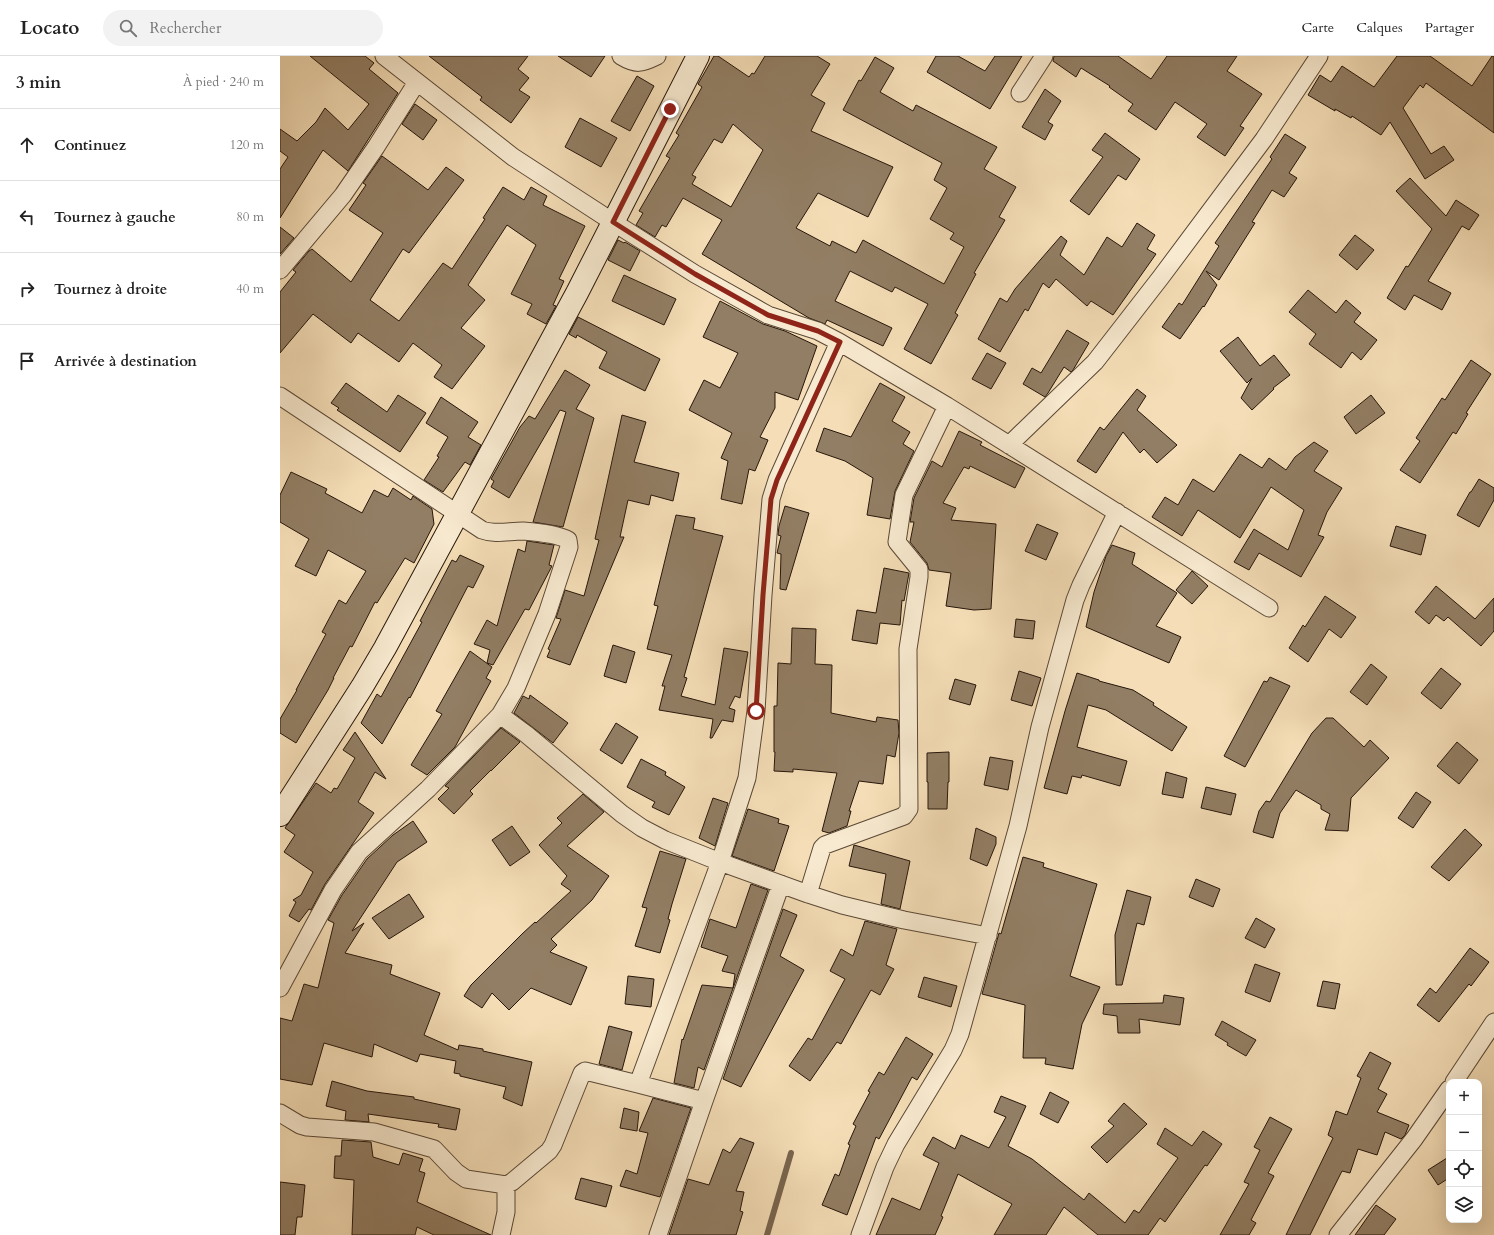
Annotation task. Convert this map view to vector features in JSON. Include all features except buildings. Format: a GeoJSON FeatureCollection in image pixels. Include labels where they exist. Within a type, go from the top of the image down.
{"type":"FeatureCollection","features":[{"type":"Feature","properties":{"kind":"street"},"geometry":{"type":"LineString","coordinates":[[384,56],[513,157],[695,274],[768,315],[818,331],[840,342],[947,406],[1269,608]]}},
{"type":"Feature","properties":{"kind":"street"},"geometry":{"type":"LineString","coordinates":[[621,56],[637,63],[644,62],[657,56]]}},
{"type":"Feature","properties":{"kind":"street"},"geometry":{"type":"LineString","coordinates":[[280,815],[362,687],[385,648],[577,293],[698,56]]}},
{"type":"Feature","properties":{"kind":"street"},"geometry":{"type":"LineString","coordinates":[[1020,92],[1044,56]]}},
{"type":"Feature","properties":{"kind":"street"},"geometry":{"type":"LineString","coordinates":[[1009,445],[1095,362],[1161,277],[1264,138],[1319,56]]}},
{"type":"Feature","properties":{"kind":"street"},"geometry":{"type":"LineString","coordinates":[[280,270],[343,195],[376,147],[417,82]]}},
{"type":"Feature","properties":{"kind":"street"},"geometry":{"type":"LineString","coordinates":[[638,1084],[720,862],[747,778],[756,711],[763,595],[771,499],[780,473],[840,342]]}},
{"type":"Feature","properties":{"kind":"street"},"geometry":{"type":"LineString","coordinates":[[280,396],[457,515],[482,530],[488,533],[523,531],[562,537],[568,540],[569,547],[547,614],[516,688],[500,715],[428,789],[359,852],[333,890],[280,988]]}},
{"type":"Feature","properties":{"kind":"street"},"geometry":{"type":"LineString","coordinates":[[808,894],[822,848],[825,845],[904,816],[909,809],[908,649],[919,578],[919,569],[897,542],[904,495],[947,406]]}},
{"type":"Feature","properties":{"kind":"street"},"geometry":{"type":"LineString","coordinates":[[860,1235],[885,1167],[896,1144],[953,1050],[960,1034],[1018,826],[1040,728],[1075,600],[1117,512]]}},
{"type":"Feature","properties":{"kind":"street"},"geometry":{"type":"LineString","coordinates":[[500,715],[526,734],[622,814],[642,828],[665,840],[720,862],[842,905],[904,920],[988,936]]}},
{"type":"Feature","properties":{"kind":"street"},"geometry":{"type":"LineString","coordinates":[[658,1235],[704,1100],[781,884]]}},
{"type":"Feature","properties":{"kind":"street"},"geometry":{"type":"LineString","coordinates":[[1456,1079],[1494,1022]]}},
{"type":"Feature","properties":{"kind":"street"},"geometry":{"type":"LineString","coordinates":[[280,1113],[300,1125],[374,1132],[434,1149],[456,1172],[466,1179],[506,1185],[512,1182],[549,1151],[553,1145],[582,1073],[585,1071],[704,1100]]}},
{"type":"Feature","properties":{"kind":"street"},"geometry":{"type":"LineString","coordinates":[[1338,1235],[1414,1139],[1446,1093]]}},
{"type":"Feature","properties":{"kind":"street"},"geometry":{"type":"LineString","coordinates":[[501,1235],[506,1212],[506,1185]]}},
{"type":"Feature","properties":{"kind":"waterway"},"geometry":{"type":"LineString","coordinates":[[767,1235],[791,1153]]}},
{"type":"Feature","properties":{"kind":"route"},"geometry":{"type":"LineString","coordinates":[[670,109],[613,222],[695,274],[768,315],[818,331],[840,342],[777,480],[771,499],[763,595],[756,711]]}}]}
